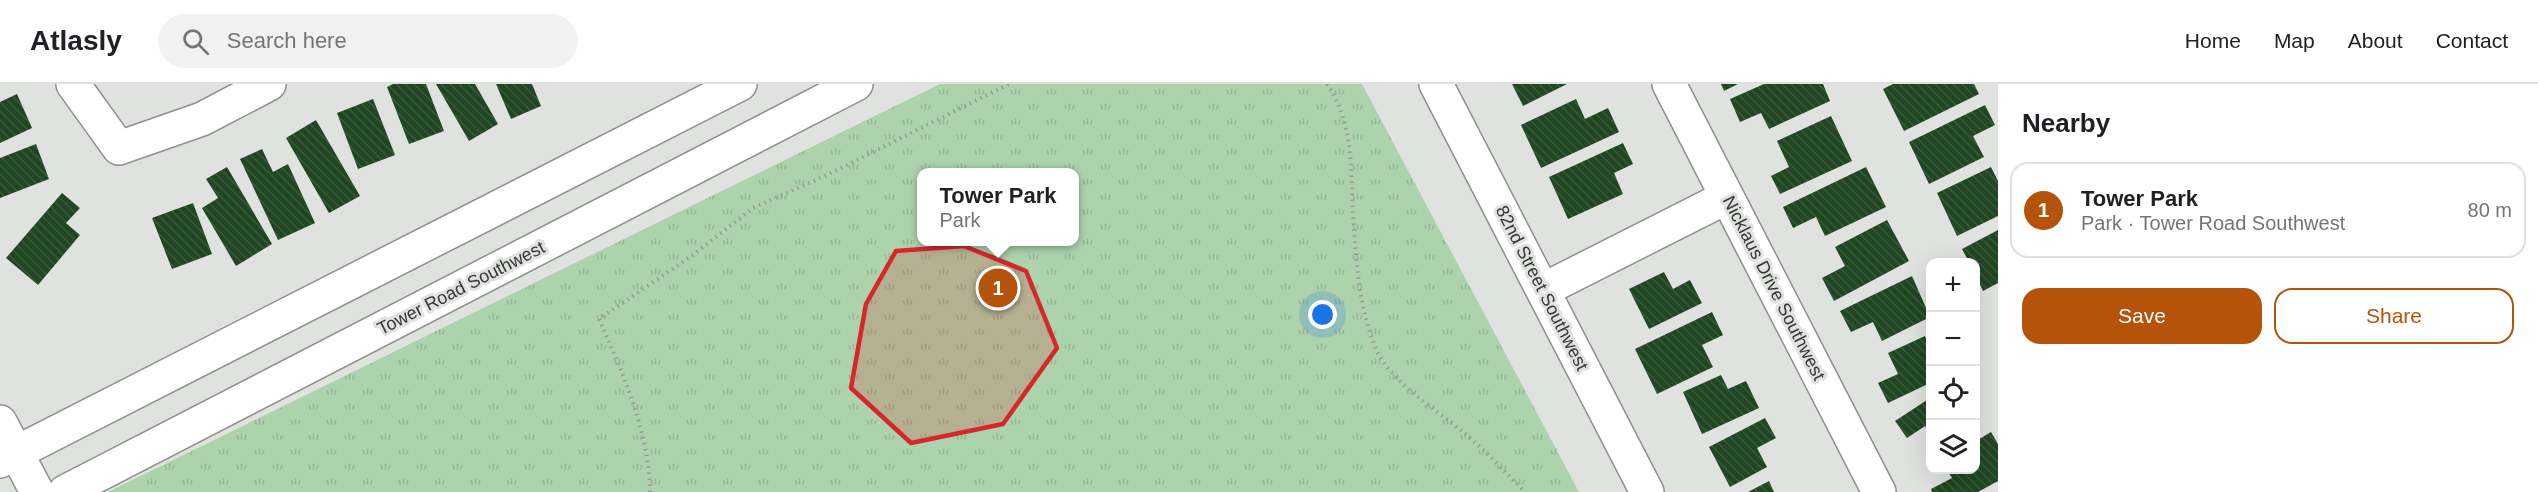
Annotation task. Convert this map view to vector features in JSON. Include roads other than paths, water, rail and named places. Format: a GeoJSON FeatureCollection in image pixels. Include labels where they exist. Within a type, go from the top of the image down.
{"type":"FeatureCollection","features":[{"type":"Feature","properties":{"kind":"street"},"geometry":{"type":"LineString","coordinates":[[73,84],[119,148],[202,119],[269,84]]}},
{"type":"Feature","properties":{"kind":"street"},"geometry":{"type":"LineString","coordinates":[[8,457],[740,84]]}},
{"type":"Feature","properties":{"kind":"street","name":"Tower Road Southwest"},"geometry":{"type":"LineString","coordinates":[[65,492],[856,84]]}},
{"type":"Feature","properties":{"kind":"street","name":"82nd Street Southwest"},"geometry":{"type":"LineString","coordinates":[[1436,84],[1647,492]]}},
{"type":"Feature","properties":{"kind":"street","name":"Nicklaus Drive Southwest"},"geometry":{"type":"LineString","coordinates":[[1668,84],[1879,492]]}},
{"type":"Feature","properties":{"kind":"street"},"geometry":{"type":"LineString","coordinates":[[1543,290],[1727,197]]}},
{"type":"Feature","properties":{"kind":"street"},"geometry":{"type":"LineString","coordinates":[[0,422],[8,457],[38,492]]}},
{"type":"Feature","properties":{"kind":"place","name":"Tower Park"},"geometry":{"type":"Point","coordinates":[998,288]}}]}
